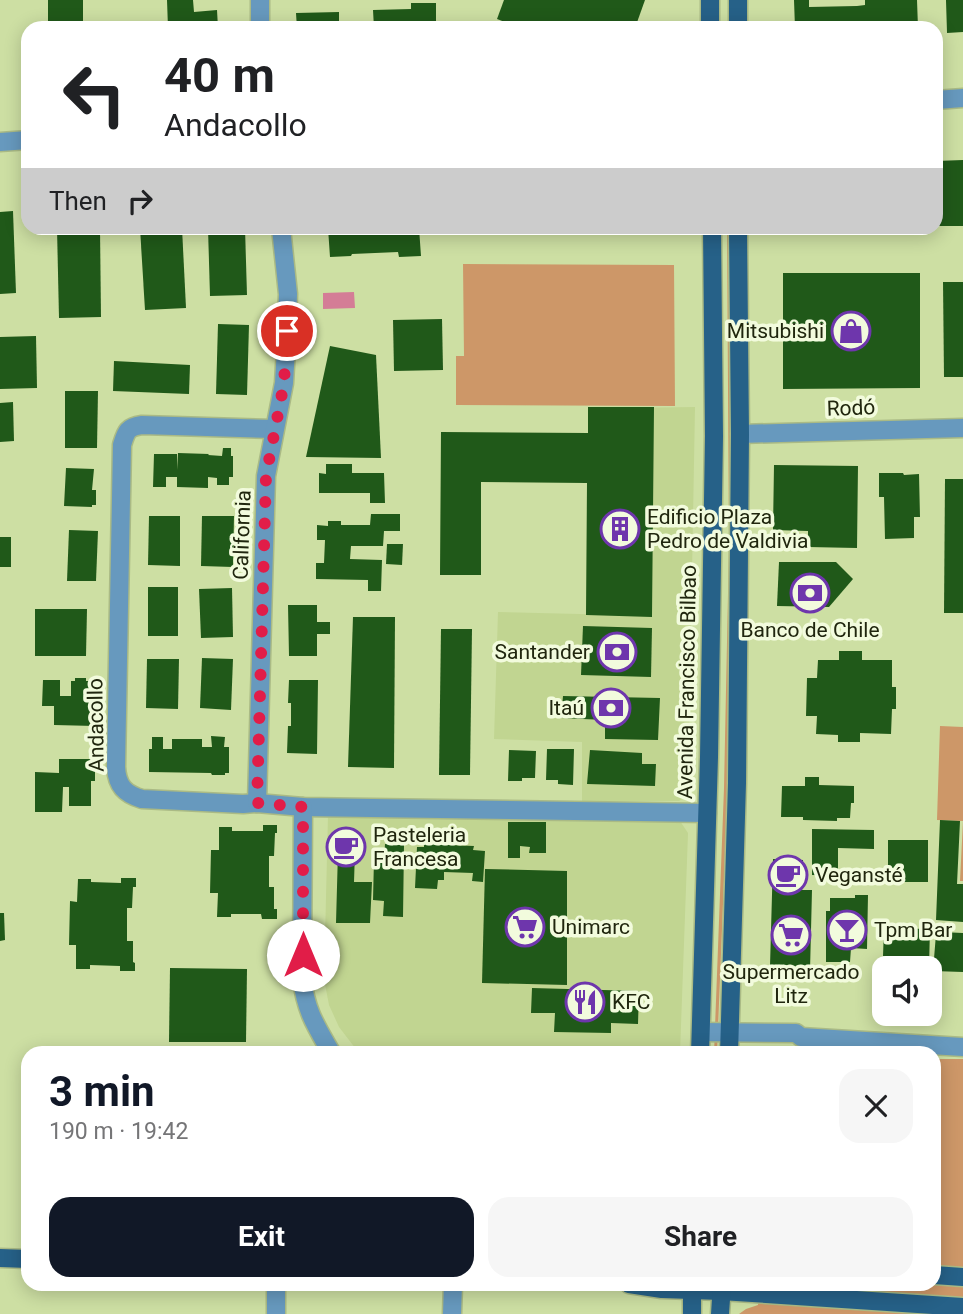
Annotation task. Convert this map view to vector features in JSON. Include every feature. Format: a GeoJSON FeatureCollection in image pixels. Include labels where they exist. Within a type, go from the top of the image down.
{"type":"FeatureCollection","features":[{"type":"Feature","properties":{"kind":"main road"},"geometry":{"type":"LineString","coordinates":[[710,0],[710,21]]}},
{"type":"Feature","properties":{"kind":"main road"},"geometry":{"type":"LineString","coordinates":[[738,0],[738,21]]}},
{"type":"Feature","properties":{"kind":"main road","name":"Avenida Francisco Bilbao"},"geometry":{"type":"LineString","coordinates":[[700,1046],[713,436],[712,235]]}},
{"type":"Feature","properties":{"kind":"main road"},"geometry":{"type":"LineString","coordinates":[[729,1046],[737,783],[740,434],[738,235]]}},
{"type":"Feature","properties":{"kind":"main road"},"geometry":{"type":"LineString","coordinates":[[0,1258],[21,1259]]}},
{"type":"Feature","properties":{"kind":"main road"},"geometry":{"type":"LineString","coordinates":[[941,1275],[963,1277]]}},
{"type":"Feature","properties":{"kind":"main road"},"geometry":{"type":"LineString","coordinates":[[692,1291],[692,1314]]}},
{"type":"Feature","properties":{"kind":"main road"},"geometry":{"type":"LineString","coordinates":[[720,1314],[721,1291]]}},
{"type":"Feature","properties":{"kind":"main road"},"geometry":{"type":"LineString","coordinates":[[759,1291],[963,1307]]}},
{"type":"Feature","properties":{"kind":"street"},"geometry":{"type":"LineString","coordinates":[[260,0],[260,21]]}},
{"type":"Feature","properties":{"kind":"street"},"geometry":{"type":"LineString","coordinates":[[943,99],[963,98]]}},
{"type":"Feature","properties":{"kind":"street"},"geometry":{"type":"LineString","coordinates":[[0,142],[21,141]]}},
{"type":"Feature","properties":{"kind":"street","name":"California"},"geometry":{"type":"LineString","coordinates":[[257,803],[266,476],[284,383],[288,313],[282,235]]}},
{"type":"Feature","properties":{"kind":"street","name":"Andacollo"},"geometry":{"type":"LineString","coordinates":[[274,429],[142,425],[133,427],[126,433],[122,445],[117,775],[130,796],[142,799],[303,807],[707,813]]}},
{"type":"Feature","properties":{"kind":"street","name":"Rodó"},"geometry":{"type":"LineString","coordinates":[[740,434],[963,428]]}},
{"type":"Feature","properties":{"kind":"street"},"geometry":{"type":"LineString","coordinates":[[303,807],[302,979],[308,1009],[328,1046]]}},
{"type":"Feature","properties":{"kind":"street"},"geometry":{"type":"LineString","coordinates":[[701,1032],[796,1033],[801,1037],[963,1047]]}},
{"type":"Feature","properties":{"kind":"street"},"geometry":{"type":"LineString","coordinates":[[275,1314],[276,1291]]}},
{"type":"Feature","properties":{"kind":"street"},"geometry":{"type":"LineString","coordinates":[[452,1314],[453,1291]]}},
{"type":"Feature","properties":{"kind":"shaded area"},"geometry":{"type":"Polygon","coordinates":[[[727,235],[731,235],[732,567],[728,780],[717,1046],[714,1046],[724,788],[729,545],[727,235]]]}},
{"type":"Feature","properties":{"kind":"shaded area"},"geometry":{"type":"Polygon","coordinates":[[[463,264],[674,265],[675,406],[456,405],[456,356],[464,356],[463,264]]]}},
{"type":"Feature","properties":{"kind":"shaded area"},"geometry":{"type":"Polygon","coordinates":[[[354,292],[355,308],[323,309],[323,293],[354,292]]]}},
{"type":"Feature","properties":{"kind":"shaded area"},"geometry":{"type":"Polygon","coordinates":[[[695,407],[688,795],[679,801],[582,801],[582,742],[494,739],[498,612],[620,615],[621,408],[695,407]]]}},
{"type":"Feature","properties":{"kind":"shaded area"},"geometry":{"type":"Polygon","coordinates":[[[940,726],[963,727],[963,821],[937,820],[940,726]]]}},
{"type":"Feature","properties":{"kind":"shaded area"},"geometry":{"type":"Polygon","coordinates":[[[328,815],[680,821],[688,833],[680,1046],[354,1046],[339,1027],[329,1005],[324,979],[328,815]]]}},
{"type":"Feature","properties":{"kind":"shaded area"},"geometry":{"type":"Polygon","coordinates":[[[963,821],[963,881],[960,881],[963,821]]]}},
{"type":"Feature","properties":{"kind":"shaded area"},"geometry":{"type":"Polygon","coordinates":[[[941,1059],[963,1059],[963,1314],[739,1314],[758,1305],[759,1291],[941,1291],[941,1059]]]}},
{"type":"Feature","properties":{"kind":"building"},"geometry":{"type":"Polygon","coordinates":[[[48,0],[83,0],[83,21],[48,21],[48,0]]]}},
{"type":"Feature","properties":{"kind":"building"},"geometry":{"type":"Polygon","coordinates":[[[167,0],[193,0],[194,12],[217,10],[218,21],[168,21],[167,0]]]}},
{"type":"Feature","properties":{"kind":"building"},"geometry":{"type":"Polygon","coordinates":[[[504,0],[645,0],[638,21],[497,19],[504,0]]]}},
{"type":"Feature","properties":{"kind":"building"},"geometry":{"type":"Polygon","coordinates":[[[794,0],[809,0],[809,7],[865,5],[865,0],[917,0],[918,21],[795,21],[794,0]]]}},
{"type":"Feature","properties":{"kind":"building"},"geometry":{"type":"Polygon","coordinates":[[[946,0],[963,0],[963,32],[947,33],[946,0]]]}},
{"type":"Feature","properties":{"kind":"building"},"geometry":{"type":"Polygon","coordinates":[[[411,3],[436,3],[436,21],[374,21],[373,10],[411,9],[411,3]]]}},
{"type":"Feature","properties":{"kind":"building"},"geometry":{"type":"Polygon","coordinates":[[[339,12],[339,21],[297,21],[296,13],[339,12]]]}},
{"type":"Feature","properties":{"kind":"building"},"geometry":{"type":"Polygon","coordinates":[[[963,160],[963,226],[943,226],[943,161],[963,160]]]}},
{"type":"Feature","properties":{"kind":"building"},"geometry":{"type":"Polygon","coordinates":[[[13,211],[16,293],[0,294],[0,212],[13,211]]]}},
{"type":"Feature","properties":{"kind":"building"},"geometry":{"type":"Polygon","coordinates":[[[57,235],[100,235],[101,317],[59,318],[57,235]]]}},
{"type":"Feature","properties":{"kind":"building"},"geometry":{"type":"Polygon","coordinates":[[[140,235],[182,235],[186,308],[145,310],[140,235]]]}},
{"type":"Feature","properties":{"kind":"building"},"geometry":{"type":"Polygon","coordinates":[[[208,235],[245,235],[247,295],[210,296],[208,235]]]}},
{"type":"Feature","properties":{"kind":"building"},"geometry":{"type":"Polygon","coordinates":[[[328,235],[420,235],[421,256],[399,257],[398,252],[330,257],[328,235]]]}},
{"type":"Feature","properties":{"kind":"building","name":"Mitsubishi"},"geometry":{"type":"Polygon","coordinates":[[[783,273],[920,273],[920,388],[783,389],[783,273]]]}},
{"type":"Feature","properties":{"kind":"building"},"geometry":{"type":"Polygon","coordinates":[[[943,282],[963,282],[963,377],[944,377],[943,282]]]}},
{"type":"Feature","properties":{"kind":"building"},"geometry":{"type":"Polygon","coordinates":[[[442,319],[443,370],[394,371],[393,320],[442,319]]]}},
{"type":"Feature","properties":{"kind":"building"},"geometry":{"type":"Polygon","coordinates":[[[218,324],[249,325],[247,395],[216,394],[218,324]]]}},
{"type":"Feature","properties":{"kind":"building"},"geometry":{"type":"Polygon","coordinates":[[[36,336],[37,388],[0,389],[0,337],[36,336]]]}},
{"type":"Feature","properties":{"kind":"building"},"geometry":{"type":"Polygon","coordinates":[[[330,346],[376,355],[381,458],[306,457],[330,346]]]}},
{"type":"Feature","properties":{"kind":"building"},"geometry":{"type":"Polygon","coordinates":[[[114,361],[190,365],[189,394],[113,391],[114,361]]]}},
{"type":"Feature","properties":{"kind":"building"},"geometry":{"type":"Polygon","coordinates":[[[65,391],[98,391],[97,448],[65,448],[65,391]]]}},
{"type":"Feature","properties":{"kind":"building"},"geometry":{"type":"Polygon","coordinates":[[[13,402],[14,441],[0,442],[0,403],[13,402]]]}},
{"type":"Feature","properties":{"kind":"building","name":"Edificio Plaza Pedro de Valdivia"},"geometry":{"type":"Polygon","coordinates":[[[588,407],[654,407],[652,617],[586,615],[587,483],[481,482],[481,575],[440,575],[441,432],[588,433],[588,407]]]}},
{"type":"Feature","properties":{"kind":"building"},"geometry":{"type":"Polygon","coordinates":[[[223,448],[231,448],[233,456],[233,477],[229,477],[229,485],[217,485],[217,478],[208,477],[208,488],[177,487],[177,477],[166,477],[166,487],[153,487],[154,454],[177,454],[177,470],[178,453],[222,456],[223,448]]]}},
{"type":"Feature","properties":{"kind":"building"},"geometry":{"type":"Polygon","coordinates":[[[326,464],[352,464],[352,473],[384,473],[385,503],[370,503],[370,493],[319,493],[319,473],[326,474],[326,464]]]}},
{"type":"Feature","properties":{"kind":"building"},"geometry":{"type":"Polygon","coordinates":[[[774,465],[858,466],[857,548],[808,547],[808,531],[773,530],[774,465]]]}},
{"type":"Feature","properties":{"kind":"building"},"geometry":{"type":"Polygon","coordinates":[[[66,468],[94,469],[92,490],[96,490],[96,505],[64,506],[66,468]]]}},
{"type":"Feature","properties":{"kind":"building"},"geometry":{"type":"Polygon","coordinates":[[[879,473],[919,474],[920,517],[914,517],[914,538],[885,539],[884,497],[879,497],[879,473]]]}},
{"type":"Feature","properties":{"kind":"building"},"geometry":{"type":"Polygon","coordinates":[[[945,479],[963,479],[963,613],[944,613],[945,479]]]}},
{"type":"Feature","properties":{"kind":"building"},"geometry":{"type":"Polygon","coordinates":[[[371,514],[400,514],[400,531],[384,531],[383,546],[351,546],[350,559],[382,560],[381,591],[368,591],[368,580],[316,579],[316,563],[324,563],[325,540],[317,540],[317,525],[328,526],[328,521],[341,521],[341,525],[370,525],[371,514]]]}},
{"type":"Feature","properties":{"kind":"building"},"geometry":{"type":"Polygon","coordinates":[[[149,516],[180,516],[180,566],[148,565],[149,516]]]}},
{"type":"Feature","properties":{"kind":"building"},"geometry":{"type":"Polygon","coordinates":[[[202,516],[234,516],[233,567],[201,566],[202,516]]]}},
{"type":"Feature","properties":{"kind":"building"},"geometry":{"type":"Polygon","coordinates":[[[69,530],[98,531],[96,581],[67,581],[69,530]]]}},
{"type":"Feature","properties":{"kind":"building"},"geometry":{"type":"Polygon","coordinates":[[[0,537],[11,537],[11,567],[0,567],[0,537]]]}},
{"type":"Feature","properties":{"kind":"building"},"geometry":{"type":"Polygon","coordinates":[[[387,544],[403,544],[402,565],[386,564],[387,544]]]}},
{"type":"Feature","properties":{"kind":"building","name":"Banco de Chile"},"geometry":{"type":"Polygon","coordinates":[[[779,562],[836,562],[853,579],[829,607],[777,606],[779,562]]]}},
{"type":"Feature","properties":{"kind":"building"},"geometry":{"type":"Polygon","coordinates":[[[148,587],[178,587],[178,636],[148,636],[148,587]]]}},
{"type":"Feature","properties":{"kind":"building"},"geometry":{"type":"Polygon","coordinates":[[[232,588],[233,637],[201,638],[199,589],[232,588]]]}},
{"type":"Feature","properties":{"kind":"building"},"geometry":{"type":"Polygon","coordinates":[[[288,605],[317,605],[317,622],[330,622],[330,634],[317,634],[317,656],[289,656],[288,605]]]}},
{"type":"Feature","properties":{"kind":"building"},"geometry":{"type":"Polygon","coordinates":[[[35,609],[87,609],[86,656],[35,656],[35,609]]]}},
{"type":"Feature","properties":{"kind":"building"},"geometry":{"type":"Polygon","coordinates":[[[353,617],[395,617],[394,768],[348,767],[353,617]]]}},
{"type":"Feature","properties":{"kind":"building","name":"Santander"},"geometry":{"type":"Polygon","coordinates":[[[583,626],[652,628],[651,677],[581,675],[583,626]]]}},
{"type":"Feature","properties":{"kind":"building"},"geometry":{"type":"Polygon","coordinates":[[[441,629],[472,629],[470,775],[439,775],[441,629]]]}},
{"type":"Feature","properties":{"kind":"building"},"geometry":{"type":"Polygon","coordinates":[[[839,651],[862,651],[862,660],[892,660],[892,687],[896,687],[896,709],[892,709],[891,734],[860,733],[860,742],[838,742],[838,735],[816,734],[817,716],[806,716],[807,678],[817,678],[818,660],[839,660],[839,651]]]}},
{"type":"Feature","properties":{"kind":"building"},"geometry":{"type":"Polygon","coordinates":[[[202,658],[233,659],[231,710],[200,708],[202,658]]]}},
{"type":"Feature","properties":{"kind":"building"},"geometry":{"type":"Polygon","coordinates":[[[147,659],[179,659],[178,709],[146,708],[147,659]]]}},
{"type":"Feature","properties":{"kind":"building"},"geometry":{"type":"Polygon","coordinates":[[[75,678],[86,678],[86,681],[90,681],[90,704],[95,704],[95,726],[54,725],[54,706],[42,706],[43,680],[60,680],[60,696],[71,696],[71,681],[75,681],[75,678]]]}},
{"type":"Feature","properties":{"kind":"building"},"geometry":{"type":"Polygon","coordinates":[[[289,680],[318,680],[317,754],[287,753],[288,726],[291,726],[289,680]]]}},
{"type":"Feature","properties":{"kind":"building","name":"Itaú"},"geometry":{"type":"Polygon","coordinates":[[[563,696],[660,698],[658,740],[605,739],[605,720],[561,718],[563,696]]]}},
{"type":"Feature","properties":{"kind":"building"},"geometry":{"type":"Polygon","coordinates":[[[211,736],[225,737],[224,747],[229,747],[229,773],[212,775],[149,772],[152,737],[163,737],[163,749],[172,749],[172,739],[202,739],[202,747],[212,747],[211,736]]]}},
{"type":"Feature","properties":{"kind":"building"},"geometry":{"type":"Polygon","coordinates":[[[547,749],[574,749],[573,785],[558,784],[558,780],[546,780],[547,749]]]}},
{"type":"Feature","properties":{"kind":"building"},"geometry":{"type":"Polygon","coordinates":[[[509,750],[536,751],[535,778],[508,781],[509,750]]]}},
{"type":"Feature","properties":{"kind":"building"},"geometry":{"type":"Polygon","coordinates":[[[590,750],[642,753],[642,764],[656,764],[655,786],[587,784],[590,750]]]}},
{"type":"Feature","properties":{"kind":"building"},"geometry":{"type":"Polygon","coordinates":[[[59,759],[95,759],[95,781],[91,781],[91,806],[69,806],[69,787],[63,787],[62,812],[35,812],[35,772],[59,773],[59,759]]]}},
{"type":"Feature","properties":{"kind":"building"},"geometry":{"type":"Polygon","coordinates":[[[805,777],[819,777],[819,785],[854,786],[854,803],[851,803],[850,818],[837,818],[837,821],[781,817],[782,786],[805,786],[805,777]]]}},
{"type":"Feature","properties":{"kind":"building"},"geometry":{"type":"Polygon","coordinates":[[[940,820],[960,821],[957,884],[963,884],[963,922],[936,920],[940,820]]]}},
{"type":"Feature","properties":{"kind":"building"},"geometry":{"type":"Polygon","coordinates":[[[508,822],[546,822],[546,853],[529,853],[530,847],[520,846],[520,858],[508,858],[508,822]]]}},
{"type":"Feature","properties":{"kind":"building"},"geometry":{"type":"Polygon","coordinates":[[[263,825],[277,825],[274,856],[269,856],[269,887],[274,887],[277,919],[262,919],[261,914],[217,917],[218,893],[210,893],[211,850],[219,850],[219,827],[232,827],[232,831],[263,831],[263,825]]]}},
{"type":"Feature","properties":{"kind":"building"},"geometry":{"type":"Polygon","coordinates":[[[812,829],[874,830],[874,849],[838,848],[838,876],[812,875],[812,829]]]}},
{"type":"Feature","properties":{"kind":"building"},"geometry":{"type":"Polygon","coordinates":[[[888,840],[928,840],[928,882],[888,882],[888,840]]]}},
{"type":"Feature","properties":{"kind":"building"},"geometry":{"type":"Polygon","coordinates":[[[385,844],[404,845],[403,917],[383,916],[384,901],[373,900],[374,859],[384,859],[385,844]]]}},
{"type":"Feature","properties":{"kind":"building"},"geometry":{"type":"Polygon","coordinates":[[[424,844],[474,846],[473,850],[485,851],[483,882],[472,881],[473,873],[444,872],[444,880],[438,880],[437,889],[415,888],[417,847],[424,847],[424,844]]]}},
{"type":"Feature","properties":{"kind":"building"},"geometry":{"type":"Polygon","coordinates":[[[338,851],[355,851],[354,882],[372,882],[370,923],[336,923],[338,851]]]}},
{"type":"Feature","properties":{"kind":"building","name":"Supermercado Litz"},"geometry":{"type":"Polygon","coordinates":[[[773,859],[803,860],[802,890],[812,890],[810,971],[797,971],[797,967],[770,966],[773,859]]]}},
{"type":"Feature","properties":{"kind":"building","name":"Unimarc"},"geometry":{"type":"Polygon","coordinates":[[[485,869],[567,871],[567,985],[482,983],[485,869]]]}},
{"type":"Feature","properties":{"kind":"building"},"geometry":{"type":"Polygon","coordinates":[[[121,878],[136,878],[132,908],[127,908],[127,941],[133,941],[135,971],[120,971],[120,966],[90,965],[90,969],[76,969],[76,945],[69,945],[70,901],[77,902],[78,879],[121,883],[121,878]]]}},
{"type":"Feature","properties":{"kind":"building","name":"Tpm Bar"},"geometry":{"type":"Polygon","coordinates":[[[855,895],[868,895],[867,949],[851,948],[850,962],[826,962],[826,911],[830,911],[830,898],[855,898],[855,895]]]}},
{"type":"Feature","properties":{"kind":"building"},"geometry":{"type":"Polygon","coordinates":[[[0,913],[4,913],[5,940],[0,941],[0,913]]]}},
{"type":"Feature","properties":{"kind":"building"},"geometry":{"type":"Polygon","coordinates":[[[884,928],[930,929],[929,956],[883,956],[884,928]]]}},
{"type":"Feature","properties":{"kind":"building"},"geometry":{"type":"Polygon","coordinates":[[[941,932],[963,933],[963,972],[942,971],[942,956],[934,956],[936,934],[941,935],[941,932]]]}},
{"type":"Feature","properties":{"kind":"building"},"geometry":{"type":"Polygon","coordinates":[[[170,968],[247,969],[246,1042],[169,1042],[170,968]]]}},
{"type":"Feature","properties":{"kind":"building","name":"KFC"},"geometry":{"type":"Polygon","coordinates":[[[532,988],[639,991],[638,1024],[611,1023],[611,1033],[554,1032],[555,1013],[531,1013],[532,988]]]}},
{"type":"Feature","properties":{"kind":"place","name":"Mitsubishi"},"geometry":{"type":"Point","coordinates":[851,331]}},
{"type":"Feature","properties":{"kind":"place","name":"Edificio Plaza Pedro de Valdivia"},"geometry":{"type":"Point","coordinates":[620,529]}},
{"type":"Feature","properties":{"kind":"place","name":"Banco de Chile"},"geometry":{"type":"Point","coordinates":[810,593]}},
{"type":"Feature","properties":{"kind":"place","name":"Santander"},"geometry":{"type":"Point","coordinates":[617,652]}},
{"type":"Feature","properties":{"kind":"place","name":"Itaú"},"geometry":{"type":"Point","coordinates":[611,708]}},
{"type":"Feature","properties":{"kind":"place","name":"Pasteleria Francesa"},"geometry":{"type":"Point","coordinates":[346,847]}},
{"type":"Feature","properties":{"kind":"place","name":"Vegansté"},"geometry":{"type":"Point","coordinates":[788,875]}},
{"type":"Feature","properties":{"kind":"place","name":"Unimarc"},"geometry":{"type":"Point","coordinates":[525,927]}},
{"type":"Feature","properties":{"kind":"place","name":"Tpm Bar"},"geometry":{"type":"Point","coordinates":[847,930]}},
{"type":"Feature","properties":{"kind":"place","name":"Supermercado Litz"},"geometry":{"type":"Point","coordinates":[791,935]}},
{"type":"Feature","properties":{"kind":"place","name":"KFC"},"geometry":{"type":"Point","coordinates":[585,1002]}},
{"type":"Feature","properties":{"kind":"route"},"geometry":{"type":"LineString","coordinates":[[287,331],[284,383],[266,476],[257,803],[303,807],[303,955]]}}]}
